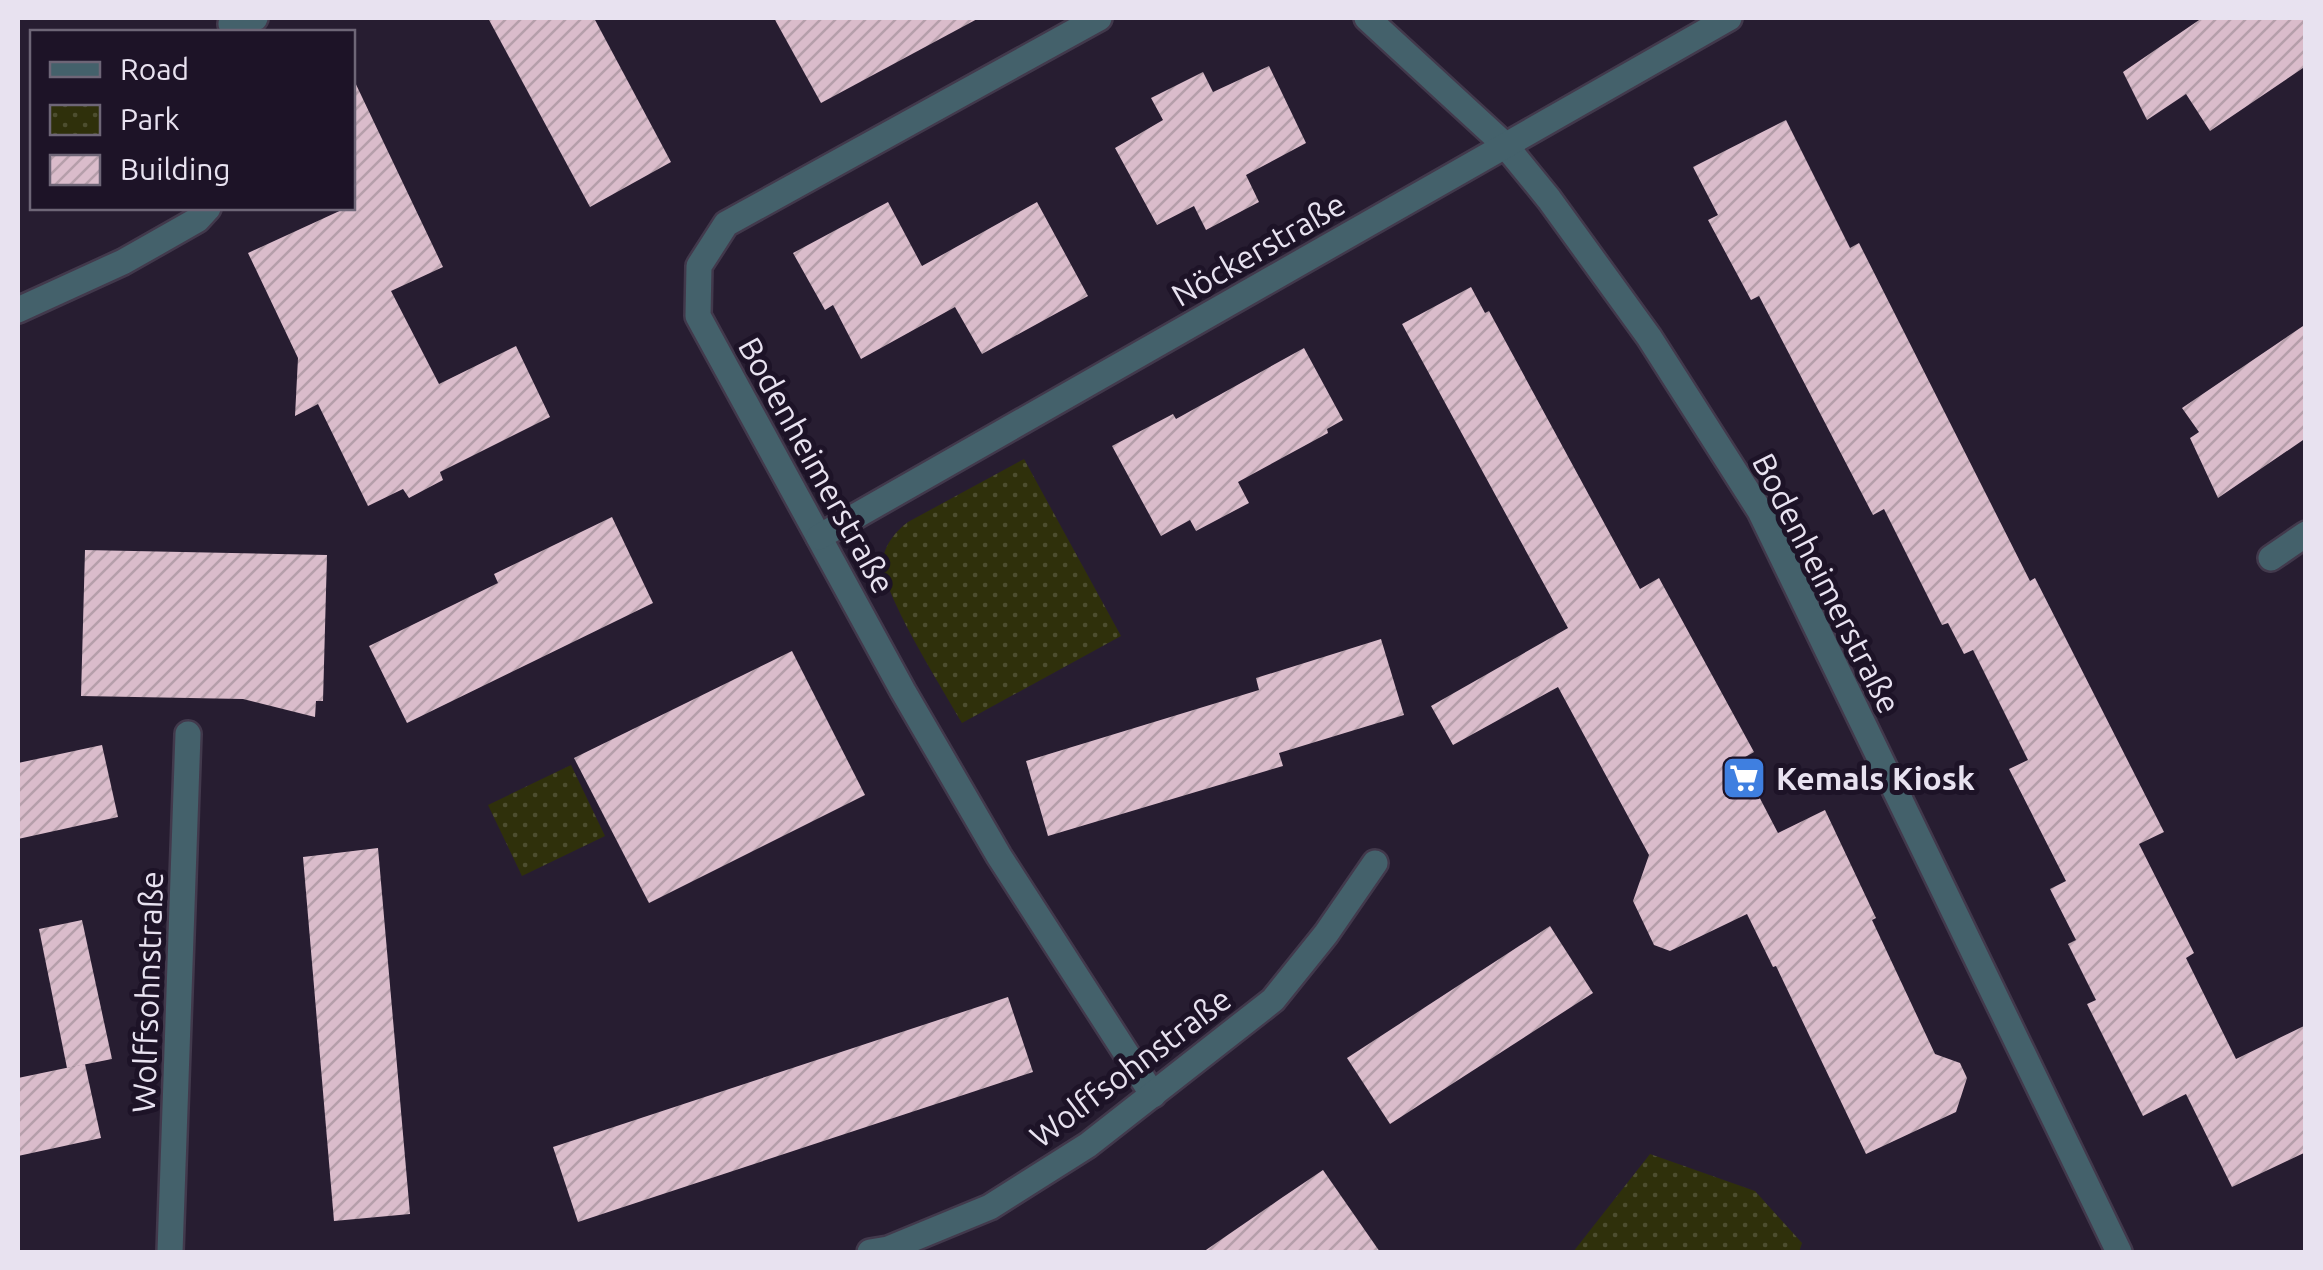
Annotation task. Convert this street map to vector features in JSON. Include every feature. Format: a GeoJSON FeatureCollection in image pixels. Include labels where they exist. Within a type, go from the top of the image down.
{"type":"FeatureCollection","features":[{"type":"Feature","properties":{"kind":"street","name":"Bodenheimerstraße"},"geometry":{"type":"LineString","coordinates":[[1100,18],[726,224],[699,266],[698,316],[903,690],[999,856],[1153,1095]]}},
{"type":"Feature","properties":{"kind":"street","name":"Bodenheimerstraße"},"geometry":{"type":"LineString","coordinates":[[1367,18],[1505,145],[1549,199],[1649,337],[1760,511],[2119,1252]]}},
{"type":"Feature","properties":{"kind":"street","name":"Nöckerstraße"},"geometry":{"type":"LineString","coordinates":[[818,537],[1729,18]]}},
{"type":"Feature","properties":{"kind":"street"},"geometry":{"type":"LineString","coordinates":[[18,310],[123,262],[197,220],[206,210]]}},
{"type":"Feature","properties":{"kind":"street"},"geometry":{"type":"LineString","coordinates":[[2271,558],[2306,534]]}},
{"type":"Feature","properties":{"kind":"street","name":"Wolffsohnstraße"},"geometry":{"type":"LineString","coordinates":[[170,1252],[188,734]]}},
{"type":"Feature","properties":{"kind":"street","name":"Wolffsohnstraße"},"geometry":{"type":"LineString","coordinates":[[870,1252],[888,1249],[990,1207],[1088,1146],[1273,1000],[1326,934],[1375,863]]}},
{"type":"Feature","properties":{"kind":"green space"},"geometry":{"type":"Polygon","coordinates":[[[1024,459],[1121,636],[962,723],[902,617],[885,575],[884,555],[891,539],[908,522],[1024,459]]]}},
{"type":"Feature","properties":{"kind":"green space"},"geometry":{"type":"Polygon","coordinates":[[[571,765],[605,836],[522,876],[488,805],[571,765]]]}},
{"type":"Feature","properties":{"kind":"green space"},"geometry":{"type":"Polygon","coordinates":[[[1650,1154],[1755,1191],[1802,1243],[1799,1252],[1573,1252],[1650,1154]]]}},
{"type":"Feature","properties":{"kind":"building"},"geometry":{"type":"Polygon","coordinates":[[[488,18],[594,18],[671,162],[590,207],[488,18]]]}},
{"type":"Feature","properties":{"kind":"building"},"geometry":{"type":"Polygon","coordinates":[[[774,18],[979,18],[821,103],[774,18]]]}},
{"type":"Feature","properties":{"kind":"building"},"geometry":{"type":"Polygon","coordinates":[[[2202,18],[2306,18],[2306,66],[2210,131],[2186,94],[2147,120],[2123,72],[2202,18]]]}},
{"type":"Feature","properties":{"kind":"building"},"geometry":{"type":"Polygon","coordinates":[[[1269,66],[1306,143],[1246,175],[1259,202],[1206,230],[1194,206],[1157,225],[1115,148],[1163,120],[1151,98],[1203,72],[1213,92],[1269,66]]]}},
{"type":"Feature","properties":{"kind":"building"},"geometry":{"type":"Polygon","coordinates":[[[355,82],[443,267],[391,291],[439,384],[516,346],[550,417],[440,472],[443,480],[409,498],[403,489],[368,506],[318,404],[295,416],[298,358],[248,253],[342,210],[355,210],[355,82]]]}},
{"type":"Feature","properties":{"kind":"building"},"geometry":{"type":"Polygon","coordinates":[[[1786,120],[1850,248],[1859,243],[2030,581],[2035,578],[2164,832],[2139,844],[2194,953],[2186,958],[2236,1059],[2306,1025],[2306,1152],[2232,1187],[2186,1094],[2143,1116],[2087,1004],[2096,1000],[2068,944],[2076,940],[2050,889],[2066,881],[2009,769],[2028,760],[1973,650],[1964,654],[1948,623],[1942,625],[1884,509],[1873,515],[1759,296],[1751,300],[1708,220],[1718,215],[1693,167],[1786,120]]]}},
{"type":"Feature","properties":{"kind":"building"},"geometry":{"type":"Polygon","coordinates":[[[888,202],[922,266],[1037,202],[1088,296],[982,354],[955,307],[861,359],[833,305],[825,310],[793,253],[888,202]]]}},
{"type":"Feature","properties":{"kind":"building"},"geometry":{"type":"Polygon","coordinates":[[[1471,287],[1485,313],[1489,311],[1640,589],[1659,578],[1754,752],[1740,760],[1778,833],[1825,810],[1935,1054],[1960,1063],[1967,1078],[1956,1112],[1866,1154],[1747,914],[1670,951],[1654,945],[1633,901],[1649,855],[1558,687],[1453,745],[1431,706],[1568,628],[1402,324],[1471,287]]]}},
{"type":"Feature","properties":{"kind":"building"},"geometry":{"type":"Polygon","coordinates":[[[2306,324],[2306,438],[2218,498],[2190,438],[2199,432],[2182,408],[2306,324]]]}},
{"type":"Feature","properties":{"kind":"building"},"geometry":{"type":"Polygon","coordinates":[[[1304,348],[1343,420],[1327,429],[1328,433],[1238,482],[1249,503],[1196,531],[1190,520],[1161,536],[1112,446],[1173,414],[1176,419],[1304,348]]]}},
{"type":"Feature","properties":{"kind":"building"},"geometry":{"type":"Polygon","coordinates":[[[612,517],[653,603],[407,723],[369,646],[498,583],[494,574],[612,517]]]}},
{"type":"Feature","properties":{"kind":"building"},"geometry":{"type":"Polygon","coordinates":[[[85,550],[327,555],[323,701],[316,701],[315,717],[243,699],[81,696],[85,550]]]}},
{"type":"Feature","properties":{"kind":"building"},"geometry":{"type":"Polygon","coordinates":[[[1381,639],[1404,715],[1279,753],[1283,766],[1048,836],[1026,761],[1259,690],[1256,678],[1381,639]]]}},
{"type":"Feature","properties":{"kind":"building"},"geometry":{"type":"Polygon","coordinates":[[[792,651],[865,795],[649,903],[574,758],[792,651]]]}},
{"type":"Feature","properties":{"kind":"building"},"geometry":{"type":"Polygon","coordinates":[[[102,745],[118,817],[18,839],[18,763],[102,745]]]}},
{"type":"Feature","properties":{"kind":"building"},"geometry":{"type":"Polygon","coordinates":[[[378,848],[410,1214],[334,1221],[303,857],[378,848]]]}},
{"type":"Feature","properties":{"kind":"building"},"geometry":{"type":"Polygon","coordinates":[[[82,920],[112,1059],[67,1068],[39,929],[82,920]]]}},
{"type":"Feature","properties":{"kind":"building"},"geometry":{"type":"Polygon","coordinates":[[[1550,926],[1593,993],[1390,1124],[1347,1058],[1550,926]]]}},
{"type":"Feature","properties":{"kind":"building"},"geometry":{"type":"Polygon","coordinates":[[[1008,997],[1033,1072],[578,1222],[553,1147],[1008,997]]]}},
{"type":"Feature","properties":{"kind":"building"},"geometry":{"type":"Polygon","coordinates":[[[85,1064],[101,1138],[18,1156],[18,1078],[85,1064]]]}},
{"type":"Feature","properties":{"kind":"building"},"geometry":{"type":"Polygon","coordinates":[[[1323,1170],[1380,1252],[1203,1252],[1280,1199],[1323,1170]]]}},
{"type":"Feature","properties":{"kind":"place","name":"Kemals Kiosk"},"geometry":{"type":"Point","coordinates":[1744,778]}}]}
